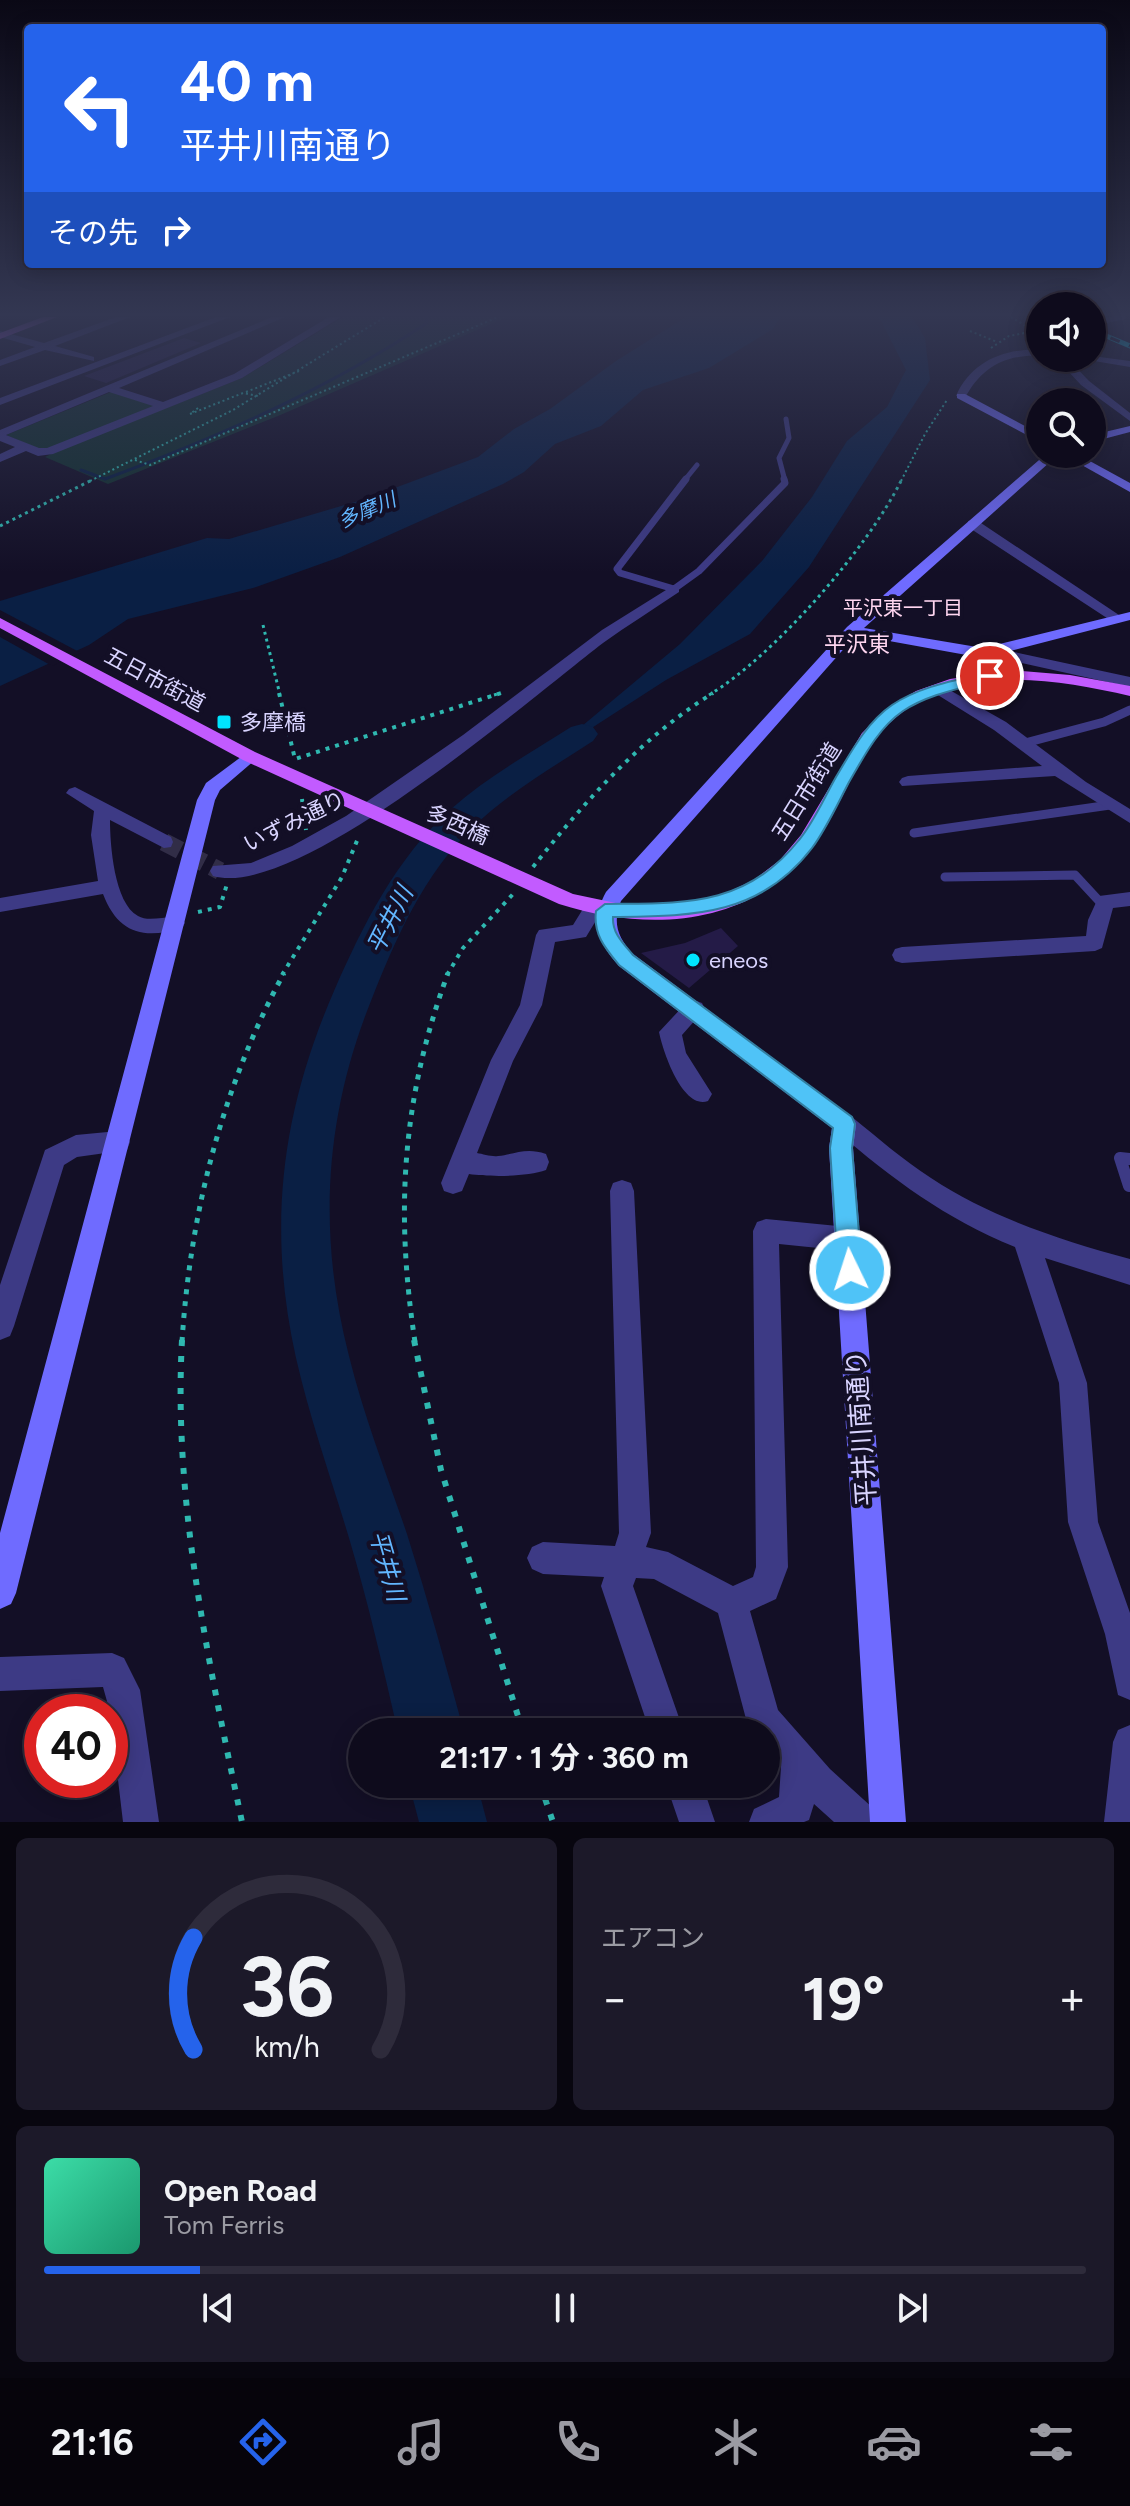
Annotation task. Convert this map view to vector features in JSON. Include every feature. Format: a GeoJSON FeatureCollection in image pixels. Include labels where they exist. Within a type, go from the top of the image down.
{"type":"FeatureCollection","features":[{"type":"Feature","properties":{"kind":"main road","name":"五日市街道"},"geometry":{"type":"LineString","coordinates":[[0,622],[249,756],[373,812]]}},
{"type":"Feature","properties":{"kind":"main road","name":"五日市街道"},"geometry":{"type":"LineString","coordinates":[[522,879],[599,910],[691,910],[739,896],[786,866],[807,842],[861,749],[877,726],[898,708],[939,689],[974,678],[1016,674],[1061,677],[1130,691]]}},
{"type":"Feature","properties":{"kind":"main road","name":"多西橋"},"geometry":{"type":"LineString","coordinates":[[373,812],[522,879]]}},
{"type":"Feature","properties":{"kind":"street"},"geometry":{"type":"LineString","coordinates":[[0,436],[80,402]]}},
{"type":"Feature","properties":{"kind":"street"},"geometry":{"type":"LineString","coordinates":[[151,402],[164,406]]}},
{"type":"Feature","properties":{"kind":"street"},"geometry":{"type":"LineString","coordinates":[[0,436],[38,452],[49,451],[174,402]]}},
{"type":"Feature","properties":{"kind":"street"},"geometry":{"type":"LineString","coordinates":[[967,402],[1026,432]]}},
{"type":"Feature","properties":{"kind":"street"},"geometry":{"type":"LineString","coordinates":[[1109,402],[1130,418]]}},
{"type":"Feature","properties":{"kind":"street"},"geometry":{"type":"LineString","coordinates":[[1106,435],[1130,429]]}},
{"type":"Feature","properties":{"kind":"street"},"geometry":{"type":"LineString","coordinates":[[0,458],[26,447]]}},
{"type":"Feature","properties":{"kind":"street"},"geometry":{"type":"LineString","coordinates":[[537,1162],[512,1162],[498,1167],[457,1172],[502,1060],[531,1005],[546,935],[579,932],[852,630],[1037,468]]}},
{"type":"Feature","properties":{"kind":"street"},"geometry":{"type":"LineString","coordinates":[[1094,468],[1130,488]]}},
{"type":"Feature","properties":{"kind":"street"},"geometry":{"type":"LineString","coordinates":[[973,524],[1124,617]]}},
{"type":"Feature","properties":{"kind":"street","name":"いずみ通り"},"geometry":{"type":"LineString","coordinates":[[229,873],[315,841],[373,812],[602,637],[674,589]]}},
{"type":"Feature","properties":{"kind":"street"},"geometry":{"type":"LineString","coordinates":[[991,652],[1124,617]]}},
{"type":"Feature","properties":{"kind":"street"},"geometry":{"type":"LineString","coordinates":[[852,630],[973,652],[991,652],[1130,682]]}},
{"type":"Feature","properties":{"kind":"street"},"geometry":{"type":"LineString","coordinates":[[939,689],[1025,743],[1057,770],[1130,817]]}},
{"type":"Feature","properties":{"kind":"street"},"geometry":{"type":"LineString","coordinates":[[0,1593],[209,792],[249,756]]}},
{"type":"Feature","properties":{"kind":"street"},"geometry":{"type":"LineString","coordinates":[[908,782],[1057,770]]}},
{"type":"Feature","properties":{"kind":"street"},"geometry":{"type":"LineString","coordinates":[[75,793],[164,842]]}},
{"type":"Feature","properties":{"kind":"street"},"geometry":{"type":"LineString","coordinates":[[103,809],[100,820],[108,886],[129,921],[138,925],[176,920]]}},
{"type":"Feature","properties":{"kind":"street"},"geometry":{"type":"LineString","coordinates":[[0,905],[108,886]]}},
{"type":"Feature","properties":{"kind":"street"},"geometry":{"type":"LineString","coordinates":[[902,955],[1095,943],[1098,920],[1106,901],[1130,899]]}},
{"type":"Feature","properties":{"kind":"street"},"geometry":{"type":"LineString","coordinates":[[599,910],[616,950],[930,1192],[1025,1237],[1130,1272]]}},
{"type":"Feature","properties":{"kind":"street"},"geometry":{"type":"LineString","coordinates":[[694,1009],[670,1032],[675,1055],[700,1094]]}},
{"type":"Feature","properties":{"kind":"street","name":"平井川南通り"},"geometry":{"type":"LineString","coordinates":[[844,1124],[841,1148],[888,1822]]}},
{"type":"Feature","properties":{"kind":"street"},"geometry":{"type":"LineString","coordinates":[[0,1326],[54,1158],[68,1147],[79,1144],[118,1142]]}},
{"type":"Feature","properties":{"kind":"street"},"geometry":{"type":"LineString","coordinates":[[622,1191],[635,1533],[617,1586],[662,1718]]}},
{"type":"Feature","properties":{"kind":"street"},"geometry":{"type":"LineString","coordinates":[[732,1603],[765,1588],[772,1567],[766,1231],[848,1239]]}},
{"type":"Feature","properties":{"kind":"street"},"geometry":{"type":"LineString","coordinates":[[1025,1237],[1073,1383],[1083,1522],[1121,1634],[1130,1683]]}},
{"type":"Feature","properties":{"kind":"street"},"geometry":{"type":"LineString","coordinates":[[543,1558],[657,1563],[732,1603],[763,1719],[817,1782],[861,1822]]}},
{"type":"Feature","properties":{"kind":"street"},"geometry":{"type":"LineString","coordinates":[[0,1674],[112,1670],[123,1690],[141,1822]]}},
{"type":"Feature","properties":{"kind":"street"},"geometry":{"type":"LineString","coordinates":[[1122,1822],[1130,1742]]}},
{"type":"Feature","properties":{"kind":"street"},"geometry":{"type":"LineString","coordinates":[[767,1822],[796,1807],[799,1762]]}},
{"type":"Feature","properties":{"kind":"street"},"geometry":{"type":"LineString","coordinates":[[689,1798],[697,1822]]}},
{"type":"Feature","properties":{"kind":"lane"},"geometry":{"type":"LineString","coordinates":[[697,465],[617,569],[627,576],[674,589],[699,571],[785,483],[779,458],[789,438],[786,419]]}},
{"type":"Feature","properties":{"kind":"lane"},"geometry":{"type":"LineString","coordinates":[[1025,743],[1104,722],[1130,710]]}},
{"type":"Feature","properties":{"kind":"lane"},"geometry":{"type":"LineString","coordinates":[[914,833],[1110,805]]}},
{"type":"Feature","properties":{"kind":"lane"},"geometry":{"type":"LineString","coordinates":[[945,877],[1075,875],[1100,902],[1106,901]]}},
{"type":"Feature","properties":{"kind":"lane"},"geometry":{"type":"LineString","coordinates":[[1129,1186],[1120,1158],[1130,1159]]}},
{"type":"Feature","properties":{"kind":"path"},"geometry":{"type":"LineString","coordinates":[[0,526],[246,402]]}},
{"type":"Feature","properties":{"kind":"path"},"geometry":{"type":"LineString","coordinates":[[135,460],[150,465],[298,402]]}},
{"type":"Feature","properties":{"kind":"path"},"geometry":{"type":"LineString","coordinates":[[518,1718],[452,1517],[418,1370],[403,1248],[404,1144],[425,1042],[456,958],[572,817],[624,762],[682,712],[721,688],[787,631],[884,515],[925,434],[950,402]]}},
{"type":"Feature","properties":{"kind":"path"},"geometry":{"type":"LineString","coordinates":[[263,625],[295,759],[503,692]]}},
{"type":"Feature","properties":{"kind":"path"},"geometry":{"type":"LineString","coordinates":[[301,789],[306,829],[315,841]]}},
{"type":"Feature","properties":{"kind":"path"},"geometry":{"type":"LineString","coordinates":[[242,1822],[208,1660],[183,1487],[180,1376],[185,1293],[197,1218],[237,1074],[293,955],[322,911],[361,838],[347,825]]}},
{"type":"Feature","properties":{"kind":"path"},"geometry":{"type":"LineString","coordinates":[[176,920],[220,907],[229,873]]}},
{"type":"Feature","properties":{"kind":"path"},"geometry":{"type":"LineString","coordinates":[[545,1798],[553,1822]]}},
{"type":"Feature","properties":{"kind":"green space"},"geometry":{"type":"Polygon","coordinates":[[[87,402],[142,402],[164,409],[182,402],[310,402],[108,484],[45,457],[51,454],[6,435],[87,402]]]}},
{"type":"Feature","properties":{"kind":"water","name":"多摩川"},"geometry":{"type":"Polygon","coordinates":[[[560,402],[629,402],[601,426],[555,444],[524,472],[503,484],[340,557],[253,588],[128,619],[89,645],[0,686],[0,601],[207,538],[229,539],[365,499],[478,457],[514,429],[560,402]]]}},
{"type":"Feature","properties":{"kind":"water"},"geometry":{"type":"Polygon","coordinates":[[[890,402],[916,402],[809,567],[750,634],[666,680],[539,762],[680,644],[762,561],[812,497],[847,441],[890,402]]]}},
{"type":"Feature","properties":{"kind":"pier"},"geometry":{"type":"Polygon","coordinates":[[[0,610],[81,653],[52,666],[0,637],[0,610]]]}},
{"type":"Feature","properties":{"kind":"building"},"geometry":{"type":"Polygon","coordinates":[[[721,928],[738,946],[689,988],[641,953],[685,943],[721,928]]]}},
{"type":"Feature","properties":{"kind":"waterway"},"geometry":{"type":"LineString","coordinates":[[81,470],[105,479],[230,429],[287,402]]}},
{"type":"Feature","properties":{"kind":"waterway","name":"平井川"},"geometry":{"type":"LineString","coordinates":[[428,1718],[393,1587],[335,1401],[317,1332],[306,1227],[306,1175],[311,1130],[325,1071],[345,1014],[386,923],[412,877],[444,836],[477,805],[582,734]]}},
{"type":"Feature","properties":{"kind":"waterway","name":"平井川"},"geometry":{"type":"LineString","coordinates":[[447,1798],[453,1822]]}},
{"type":"Feature","properties":{"kind":"tunnel"},"geometry":{"type":"LineString","coordinates":[[164,842],[220,871]]}},
{"type":"Feature","properties":{"kind":"place","name":"多摩橋"},"geometry":{"type":"Point","coordinates":[224,722]}},
{"type":"Feature","properties":{"kind":"place","name":"eneos"},"geometry":{"type":"Point","coordinates":[693,960]}},
{"type":"Feature","properties":{"kind":"district","name":"平沢東一丁目"},"geometry":{"type":"Point","coordinates":[903,608]}},
{"type":"Feature","properties":{"kind":"district","name":"平沢東"},"geometry":{"type":"Point","coordinates":[857,644]}},
{"type":"Feature","properties":{"kind":"route"},"geometry":{"type":"LineString","coordinates":[[850,1270],[841,1148],[844,1124],[626,960],[610,941],[603,925],[605,911],[691,910],[739,896],[762,884],[802,849],[870,734],[883,720],[927,693],[990,676]]}}]}
